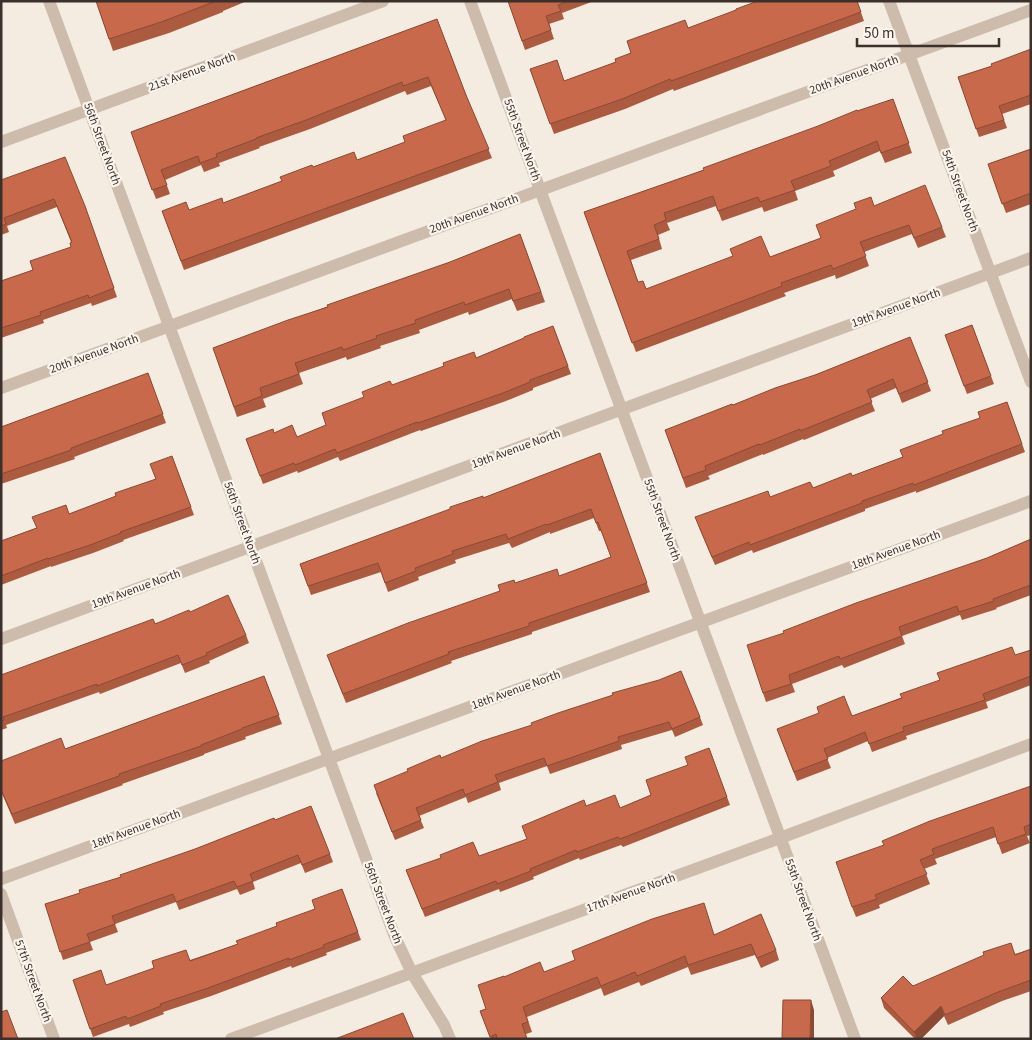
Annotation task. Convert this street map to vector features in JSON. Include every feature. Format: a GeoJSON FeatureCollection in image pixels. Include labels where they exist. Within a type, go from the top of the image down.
{"type":"FeatureCollection","features":[{"type":"Feature","properties":{"kind":"street","name":"56th Street North"},"geometry":{"type":"LineString","coordinates":[[49,1],[395,938],[412,973],[444,1025],[450,1039]]}},
{"type":"Feature","properties":{"kind":"street","name":"21st Avenue North"},"geometry":{"type":"LineString","coordinates":[[1,142],[382,1]]}},
{"type":"Feature","properties":{"kind":"street","name":"55th Street North"},"geometry":{"type":"LineString","coordinates":[[470,1],[855,1039]]}},
{"type":"Feature","properties":{"kind":"street","name":"54th Street North"},"geometry":{"type":"LineString","coordinates":[[889,1],[1031,382]]}},
{"type":"Feature","properties":{"kind":"street","name":"20th Avenue North"},"geometry":{"type":"LineString","coordinates":[[1,388],[1031,10]]}},
{"type":"Feature","properties":{"kind":"street","name":"19th Avenue North"},"geometry":{"type":"LineString","coordinates":[[1,639],[1031,258]]}},
{"type":"Feature","properties":{"kind":"street","name":"18th Avenue North"},"geometry":{"type":"LineString","coordinates":[[1,879],[1031,501]]}},
{"type":"Feature","properties":{"kind":"street","name":"17th Avenue North"},"geometry":{"type":"LineString","coordinates":[[231,1039],[1031,744]]}},
{"type":"Feature","properties":{"kind":"street","name":"57th Street North"},"geometry":{"type":"LineString","coordinates":[[1,894],[54,1039]]}},
{"type":"Feature","properties":{"kind":"building"},"geometry":{"type":"Polygon","coordinates":[[[96,1],[216,1],[109,39],[96,1]]]}},
{"type":"Feature","properties":{"kind":"building"},"geometry":{"type":"Polygon","coordinates":[[[508,1],[568,1],[558,5],[561,11],[546,16],[551,30],[522,41],[508,1]]]}},
{"type":"Feature","properties":{"kind":"building"},"geometry":{"type":"Polygon","coordinates":[[[758,1],[857,1],[861,12],[671,81],[670,79],[622,99],[550,124],[530,69],[557,60],[564,81],[616,62],[615,59],[631,53],[627,41],[685,20],[688,28],[758,1]]]}},
{"type":"Feature","properties":{"kind":"building"},"geometry":{"type":"Polygon","coordinates":[[[437,19],[489,149],[181,261],[162,211],[186,202],[189,210],[222,198],[223,203],[282,181],[280,177],[312,165],[313,167],[354,152],[357,160],[405,142],[403,136],[446,120],[428,77],[403,86],[402,82],[216,154],[217,157],[200,163],[198,156],[161,170],[167,185],[152,190],[131,132],[437,19]]]}},
{"type":"Feature","properties":{"kind":"building"},"geometry":{"type":"Polygon","coordinates":[[[1031,49],[1031,95],[999,106],[1004,120],[976,129],[958,77],[992,66],[991,64],[1031,49]]]}},
{"type":"Feature","properties":{"kind":"building"},"geometry":{"type":"Polygon","coordinates":[[[893,99],[909,143],[881,153],[877,141],[829,161],[831,166],[791,181],[795,190],[760,202],[758,197],[718,211],[713,196],[664,213],[666,220],[654,225],[659,239],[627,251],[638,282],[643,281],[646,289],[733,256],[730,249],[761,236],[770,257],[821,238],[816,225],[856,209],[854,203],[871,197],[874,206],[925,185],[942,227],[914,238],[909,225],[860,242],[866,256],[833,269],[831,265],[781,283],[782,286],[632,343],[584,212],[704,170],[703,168],[857,110],[893,99]]]}},
{"type":"Feature","properties":{"kind":"building"},"geometry":{"type":"Polygon","coordinates":[[[1031,149],[1031,193],[1002,204],[988,164],[1031,149]]]}},
{"type":"Feature","properties":{"kind":"building"},"geometry":{"type":"Polygon","coordinates":[[[65,157],[85,206],[114,288],[89,298],[88,295],[40,312],[41,315],[1,328],[1,281],[33,270],[30,261],[71,247],[70,243],[72,242],[54,199],[4,218],[6,224],[1,226],[1,180],[65,157]]]}},
{"type":"Feature","properties":{"kind":"building"},"geometry":{"type":"Polygon","coordinates":[[[520,234],[541,292],[513,301],[509,289],[465,305],[464,302],[415,320],[416,323],[376,336],[377,338],[343,350],[342,347],[295,363],[299,374],[260,388],[262,396],[234,407],[213,348],[328,307],[327,305],[450,262],[520,234]]]}},
{"type":"Feature","properties":{"kind":"building"},"geometry":{"type":"Polygon","coordinates":[[[972,325],[991,376],[964,386],[945,335],[972,325]]]}},
{"type":"Feature","properties":{"kind":"building"},"geometry":{"type":"Polygon","coordinates":[[[553,326],[568,366],[530,380],[530,382],[503,393],[417,422],[337,453],[335,449],[295,465],[294,463],[260,476],[246,439],[273,429],[274,433],[292,425],[297,437],[326,425],[322,413],[364,397],[362,392],[390,381],[392,385],[444,366],[443,363],[474,352],[476,358],[553,326]]]}},
{"type":"Feature","properties":{"kind":"building"},"geometry":{"type":"Polygon","coordinates":[[[910,337],[928,382],[899,394],[893,379],[867,390],[872,402],[800,431],[800,429],[759,444],[705,466],[706,470],[683,478],[665,430],[775,388],[815,375],[910,337]]]}},
{"type":"Feature","properties":{"kind":"building"},"geometry":{"type":"Polygon","coordinates":[[[148,373],[163,414],[71,448],[71,450],[1,474],[1,427],[148,373]]]}},
{"type":"Feature","properties":{"kind":"building"},"geometry":{"type":"Polygon","coordinates":[[[1007,402],[1022,444],[914,485],[913,483],[862,501],[862,503],[750,545],[749,542],[712,557],[695,517],[768,491],[770,497],[810,482],[813,488],[851,473],[852,476],[903,457],[900,450],[943,434],[942,431],[980,418],[978,412],[1007,402]]]}},
{"type":"Feature","properties":{"kind":"building"},"geometry":{"type":"Polygon","coordinates":[[[600,453],[647,583],[529,623],[529,626],[448,652],[449,654],[343,694],[327,655],[408,623],[500,591],[498,585],[514,580],[515,583],[557,569],[559,576],[611,557],[591,509],[508,539],[506,534],[452,551],[453,554],[415,568],[416,571],[385,583],[378,563],[308,586],[300,564],[450,509],[450,507],[483,496],[483,498],[600,453]]]}},
{"type":"Feature","properties":{"kind":"building"},"geometry":{"type":"Polygon","coordinates":[[[172,456],[191,507],[1,576],[1,541],[37,528],[32,517],[66,505],[69,514],[116,496],[115,493],[156,479],[150,464],[172,456]]]}},
{"type":"Feature","properties":{"kind":"building"},"geometry":{"type":"Polygon","coordinates":[[[1031,539],[1031,585],[993,599],[994,601],[959,612],[957,606],[899,627],[902,636],[840,659],[839,656],[789,675],[791,684],[763,693],[747,645],[784,633],[783,631],[856,603],[987,558],[1031,539]]]}},
{"type":"Feature","properties":{"kind":"building"},"geometry":{"type":"Polygon","coordinates":[[[228,595],[246,635],[206,653],[207,655],[182,665],[178,655],[97,686],[97,684],[3,717],[4,720],[1,721],[1,675],[153,619],[155,624],[189,610],[190,612],[228,595]]]}},
{"type":"Feature","properties":{"kind":"building"},"geometry":{"type":"Polygon","coordinates":[[[1012,647],[1015,655],[1031,650],[1031,676],[983,694],[985,700],[903,727],[904,731],[869,744],[865,732],[824,749],[828,759],[794,772],[777,729],[819,713],[817,707],[844,696],[852,716],[902,698],[900,694],[940,680],[937,673],[1012,647]]]}},
{"type":"Feature","properties":{"kind":"building"},"geometry":{"type":"Polygon","coordinates":[[[681,671],[700,717],[672,729],[669,722],[618,737],[619,741],[547,766],[544,758],[495,775],[498,782],[465,795],[463,789],[416,808],[421,820],[392,832],[374,785],[440,755],[441,758],[482,741],[532,725],[531,723],[558,713],[613,695],[612,693],[659,680],[681,671]]]}},
{"type":"Feature","properties":{"kind":"building"},"geometry":{"type":"Polygon","coordinates":[[[264,676],[279,715],[242,728],[201,746],[12,814],[1,790],[1,761],[61,738],[65,749],[264,676]]]}},
{"type":"Feature","properties":{"kind":"building"},"geometry":{"type":"Polygon","coordinates":[[[709,748],[727,797],[620,839],[618,837],[577,852],[576,850],[530,869],[531,871],[497,884],[496,881],[422,909],[406,870],[441,858],[440,855],[473,842],[479,856],[527,839],[522,826],[584,800],[586,806],[615,795],[620,808],[651,795],[646,780],[688,765],[685,757],[709,748]]]}},
{"type":"Feature","properties":{"kind":"building"},"geometry":{"type":"Polygon","coordinates":[[[1031,786],[1031,824],[1024,827],[1026,834],[998,844],[993,827],[932,849],[934,854],[920,860],[927,874],[875,895],[877,899],[852,907],[836,862],[884,845],[882,841],[930,821],[1031,786]]]}},
{"type":"Feature","properties":{"kind":"building"},"geometry":{"type":"Polygon","coordinates":[[[311,806],[330,854],[302,865],[298,855],[250,874],[253,881],[237,887],[234,881],[176,902],[173,894],[112,916],[115,924],[87,934],[90,942],[60,952],[45,904],[80,893],[79,890],[121,877],[120,875],[311,806]]]}},
{"type":"Feature","properties":{"kind":"building"},"geometry":{"type":"Polygon","coordinates":[[[342,889],[358,932],[289,960],[289,958],[160,1004],[161,1006],[127,1019],[126,1016],[90,1029],[73,980],[101,970],[106,985],[154,968],[152,961],[186,950],[190,961],[238,944],[236,941],[277,926],[276,923],[315,909],[312,900],[342,889]]]}},
{"type":"Feature","properties":{"kind":"building"},"geometry":{"type":"Polygon","coordinates":[[[704,903],[714,935],[761,914],[776,950],[757,958],[751,944],[688,965],[685,956],[637,976],[635,972],[601,986],[597,977],[523,1007],[528,1022],[522,1024],[527,1039],[497,1039],[496,1034],[490,1037],[480,1011],[486,1009],[478,985],[504,977],[540,962],[544,972],[575,960],[572,951],[652,919],[704,903]]]}},
{"type":"Feature","properties":{"kind":"building"},"geometry":{"type":"Polygon","coordinates":[[[1011,943],[1015,955],[1031,949],[1031,980],[945,1015],[941,1006],[914,1032],[881,998],[903,976],[913,986],[984,955],[983,952],[1011,943]]]}},
{"type":"Feature","properties":{"kind":"building"},"geometry":{"type":"Polygon","coordinates":[[[783,1000],[811,1000],[810,1039],[782,1039],[783,1000]]]}},
{"type":"Feature","properties":{"kind":"building"},"geometry":{"type":"Polygon","coordinates":[[[7,1010],[18,1039],[1,1039],[1,1012],[7,1010]]]}},
{"type":"Feature","properties":{"kind":"building"},"geometry":{"type":"Polygon","coordinates":[[[403,1013],[414,1039],[335,1039],[403,1013]]]}}]}
